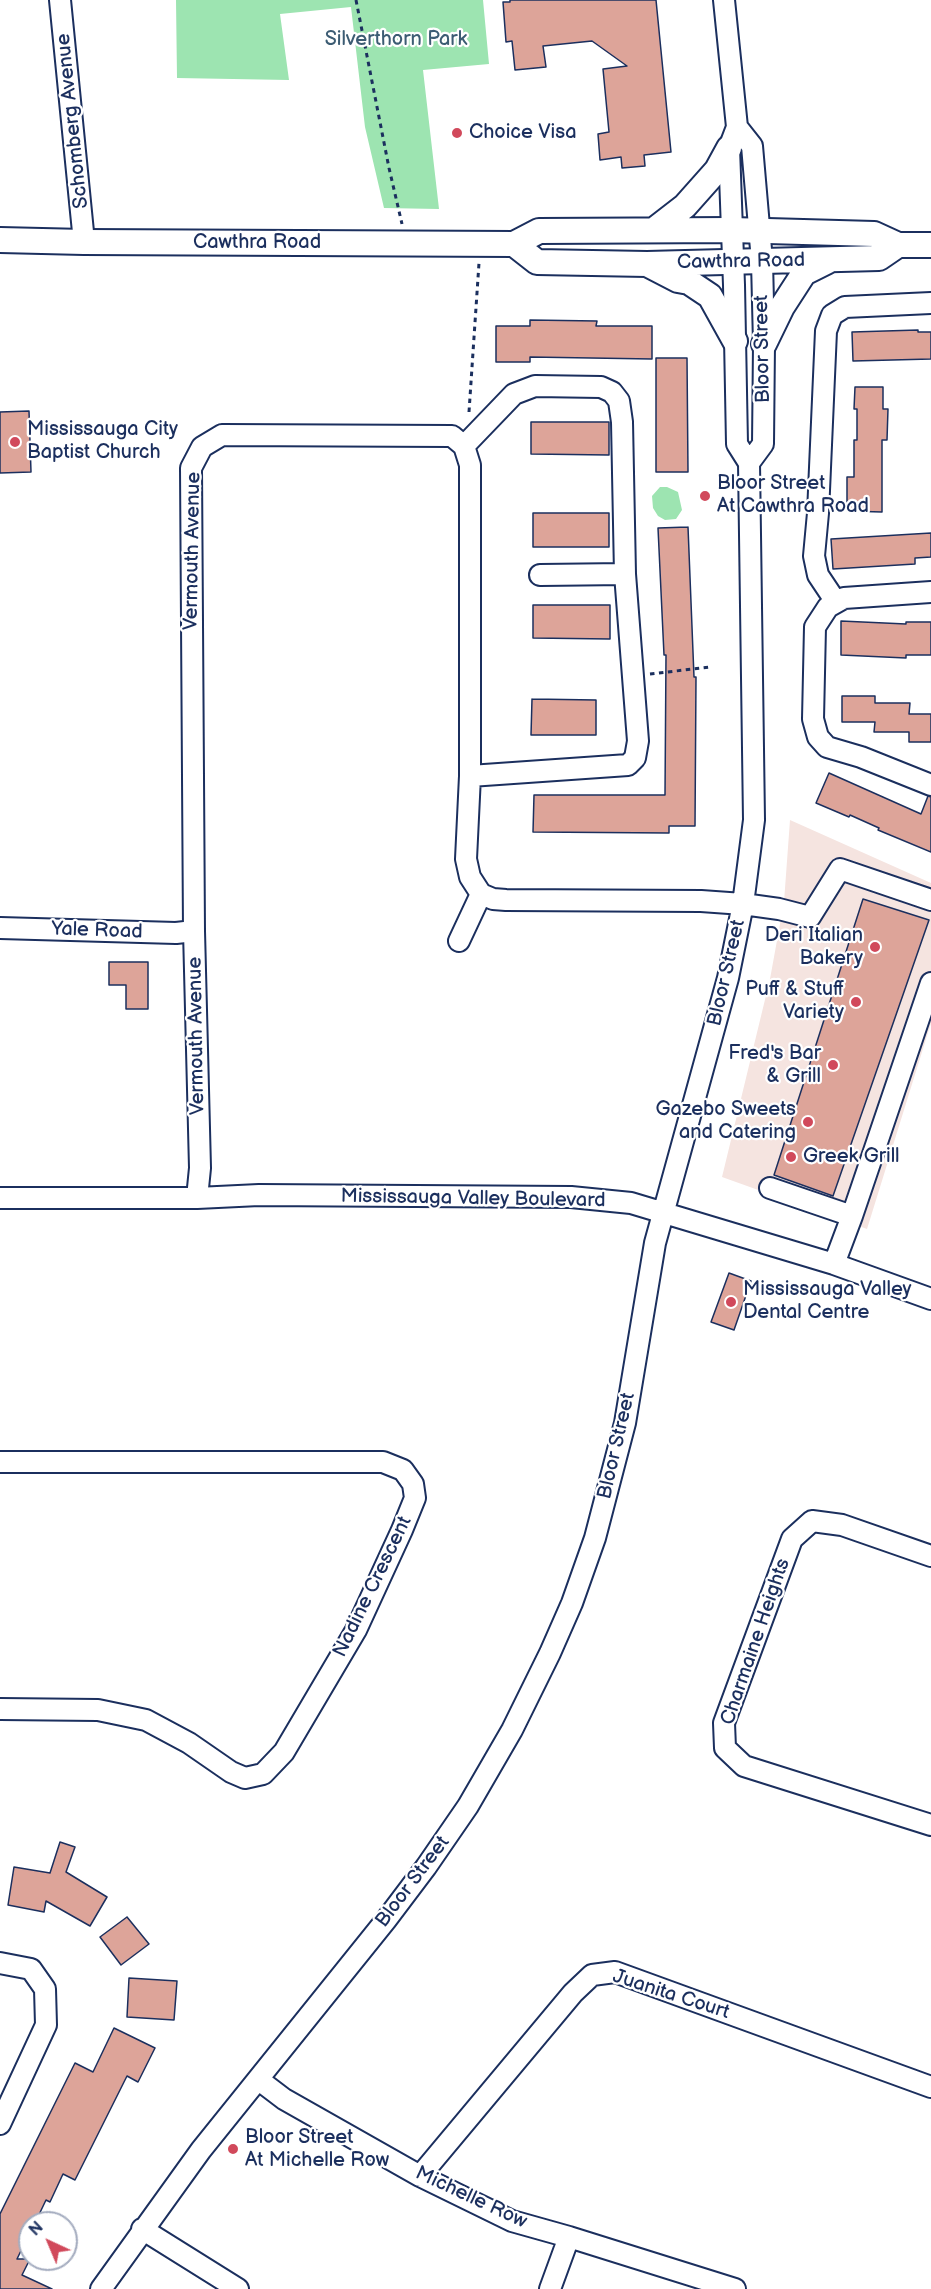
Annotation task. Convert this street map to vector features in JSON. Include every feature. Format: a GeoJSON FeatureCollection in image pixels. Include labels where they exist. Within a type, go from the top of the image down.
{"type":"FeatureCollection","features":[{"type":"Feature","properties":{"kind":"main road"},"geometry":{"type":"LineString","coordinates":[[654,230],[685,206],[717,170],[733,137]]}},
{"type":"Feature","properties":{"kind":"main road","name":"Cawthra Road"},"geometry":{"type":"LineString","coordinates":[[0,240],[84,243],[514,244],[539,231],[732,230],[874,234],[898,245],[931,245]]}},
{"type":"Feature","properties":{"kind":"main road","name":"Cawthra Road"},"geometry":{"type":"LineString","coordinates":[[514,244],[537,262],[647,264],[879,258],[898,245]]}},
{"type":"Feature","properties":{"kind":"main road"},"geometry":{"type":"LineString","coordinates":[[764,344],[782,307],[804,273],[829,260]]}},
{"type":"Feature","properties":{"kind":"main road"},"geometry":{"type":"LineString","coordinates":[[647,264],[678,280],[689,282],[710,296],[735,341]]}},
{"type":"Feature","properties":{"kind":"street","name":"Schomberg Avenue"},"geometry":{"type":"LineString","coordinates":[[60,0],[84,243]]}},
{"type":"Feature","properties":{"kind":"street","name":"Bloor Street"},"geometry":{"type":"LineString","coordinates":[[101,2289],[201,2150],[413,1884],[468,1806],[512,1730],[550,1653],[587,1563],[601,1515],[625,1423],[655,1243],[729,978],[743,904],[754,820],[749,463],[737,444],[732,230],[733,137],[724,0]]}},
{"type":"Feature","properties":{"kind":"street","name":"Bloor Street"},"geometry":{"type":"LineString","coordinates":[[733,137],[752,146],[762,261],[763,444],[749,463]]}},
{"type":"Feature","properties":{"kind":"street"},"geometry":{"type":"LineString","coordinates":[[836,602],[818,575],[814,556],[826,331],[832,315],[845,307],[931,303]]}},
{"type":"Feature","properties":{"kind":"street"},"geometry":{"type":"LineString","coordinates":[[470,776],[628,765],[635,758],[638,741],[625,574],[622,422],[619,401],[612,392],[601,387],[535,386],[514,394],[458,441],[470,465],[470,776],[466,860],[470,877],[481,894],[493,899],[701,901],[779,909],[810,917],[840,869],[931,900]]}},
{"type":"Feature","properties":{"kind":"street","name":"Vermouth Avenue"},"geometry":{"type":"LineString","coordinates":[[197,1198],[200,1168],[194,931],[191,468],[202,447],[222,435],[458,441]]}},
{"type":"Feature","properties":{"kind":"street"},"geometry":{"type":"LineString","coordinates":[[540,575],[625,574]]}},
{"type":"Feature","properties":{"kind":"street"},"geometry":{"type":"LineString","coordinates":[[931,592],[844,598],[828,607],[815,627],[813,719],[818,736],[827,747],[861,757],[931,785]]}},
{"type":"Feature","properties":{"kind":"street"},"geometry":{"type":"LineString","coordinates":[[459,941],[481,894]]}},
{"type":"Feature","properties":{"kind":"street","name":"Yale Road"},"geometry":{"type":"LineString","coordinates":[[0,928],[176,933],[194,931]]}},
{"type":"Feature","properties":{"kind":"street"},"geometry":{"type":"LineString","coordinates":[[834,1264],[931,983]]}},
{"type":"Feature","properties":{"kind":"street"},"geometry":{"type":"LineString","coordinates":[[770,1188],[852,1216]]}},
{"type":"Feature","properties":{"kind":"street","name":"Mississauga Valley Boulevard"},"geometry":{"type":"LineString","coordinates":[[0,1198],[197,1198],[259,1195],[571,1197],[631,1203],[834,1264],[931,1299]]}},
{"type":"Feature","properties":{"kind":"street","name":"Nadine Crescent"},"geometry":{"type":"LineString","coordinates":[[0,1462],[383,1462],[403,1470],[413,1484],[415,1498],[356,1630],[284,1752],[263,1774],[245,1778],[231,1772],[189,1743],[146,1720],[98,1710],[0,1709]]}},
{"type":"Feature","properties":{"kind":"street","name":"Charmaine Heights"},"geometry":{"type":"LineString","coordinates":[[931,1556],[842,1525],[812,1521],[792,1539],[724,1723],[725,1748],[744,1766],[931,1825]]}},
{"type":"Feature","properties":{"kind":"street"},"geometry":{"type":"LineString","coordinates":[[0,1963],[31,1970],[45,1989],[46,2025],[0,2124]]}},
{"type":"Feature","properties":{"kind":"street","name":"Juanita Court"},"geometry":{"type":"LineString","coordinates":[[420,2176],[573,1992],[592,1975],[615,1972],[931,2087]]}},
{"type":"Feature","properties":{"kind":"street","name":"Michelle Row"},"geometry":{"type":"LineString","coordinates":[[259,2080],[284,2099],[420,2176],[512,2221],[735,2289]]}},
{"type":"Feature","properties":{"kind":"street"},"geometry":{"type":"LineString","coordinates":[[142,2229],[236,2288]]}},
{"type":"Feature","properties":{"kind":"street"},"geometry":{"type":"LineString","coordinates":[[550,2289],[569,2237]]}},
{"type":"Feature","properties":{"kind":"path"},"geometry":{"type":"LineString","coordinates":[[356,0],[406,243]]}},
{"type":"Feature","properties":{"kind":"path"},"geometry":{"type":"LineString","coordinates":[[458,441],[470,411],[479,279],[478,243]]}},
{"type":"Feature","properties":{"kind":"path"},"geometry":{"type":"LineString","coordinates":[[633,676],[711,667]]}},
{"type":"Feature","properties":{"kind":"shaded area"},"geometry":{"type":"Polygon","coordinates":[[[790,820],[931,883],[931,1023],[867,1229],[722,1177],[770,979],[784,902],[790,820]]]}},
{"type":"Feature","properties":{"kind":"green space","name":"Silverthorn Park"},"geometry":{"type":"Polygon","coordinates":[[[176,0],[483,0],[489,64],[423,70],[439,209],[384,208],[365,127],[351,7],[280,14],[289,80],[177,78],[176,0]]]}},
{"type":"Feature","properties":{"kind":"green space"},"geometry":{"type":"Polygon","coordinates":[[[660,487],[667,487],[678,492],[682,510],[676,519],[665,520],[658,516],[653,508],[652,496],[660,487]]]}},
{"type":"Feature","properties":{"kind":"building"},"geometry":{"type":"Polygon","coordinates":[[[510,0],[656,0],[671,152],[644,155],[645,166],[622,168],[621,157],[600,160],[598,134],[609,132],[603,69],[627,66],[592,41],[543,46],[546,67],[515,70],[512,41],[506,42],[503,2],[510,2],[510,0]]]}},
{"type":"Feature","properties":{"kind":"building"},"geometry":{"type":"Polygon","coordinates":[[[530,320],[597,321],[596,326],[652,326],[652,359],[530,357],[530,362],[496,362],[496,326],[530,326],[530,320]]]}},
{"type":"Feature","properties":{"kind":"building"},"geometry":{"type":"Polygon","coordinates":[[[918,330],[918,332],[931,332],[931,359],[853,361],[852,332],[918,330]]]}},
{"type":"Feature","properties":{"kind":"building"},"geometry":{"type":"Polygon","coordinates":[[[656,358],[687,358],[688,472],[656,472],[656,358]]]}},
{"type":"Feature","properties":{"kind":"building"},"geometry":{"type":"Polygon","coordinates":[[[855,387],[883,387],[883,409],[888,409],[887,440],[882,440],[882,512],[847,511],[847,477],[854,477],[854,440],[857,440],[857,409],[854,409],[855,387]]]}},
{"type":"Feature","properties":{"kind":"building","name":"Mississauga City Baptist Church"},"geometry":{"type":"Polygon","coordinates":[[[29,411],[31,472],[0,473],[0,412],[29,411]]]}},
{"type":"Feature","properties":{"kind":"building"},"geometry":{"type":"Polygon","coordinates":[[[531,422],[609,422],[609,455],[531,454],[531,422]]]}},
{"type":"Feature","properties":{"kind":"building"},"geometry":{"type":"Polygon","coordinates":[[[533,513],[609,513],[609,547],[533,547],[533,513]]]}},
{"type":"Feature","properties":{"kind":"building"},"geometry":{"type":"Polygon","coordinates":[[[688,527],[694,677],[696,677],[695,826],[669,826],[669,833],[533,832],[534,795],[665,795],[666,655],[664,655],[658,528],[688,527]]]}},
{"type":"Feature","properties":{"kind":"building"},"geometry":{"type":"Polygon","coordinates":[[[931,533],[931,557],[915,558],[915,564],[833,569],[831,539],[931,533]]]}},
{"type":"Feature","properties":{"kind":"building"},"geometry":{"type":"Polygon","coordinates":[[[533,605],[610,605],[610,639],[533,638],[533,605]]]}},
{"type":"Feature","properties":{"kind":"building"},"geometry":{"type":"Polygon","coordinates":[[[841,621],[906,624],[906,622],[931,622],[931,655],[906,655],[906,658],[841,655],[841,621]]]}},
{"type":"Feature","properties":{"kind":"building"},"geometry":{"type":"Polygon","coordinates":[[[842,696],[875,696],[875,703],[910,703],[909,714],[931,714],[931,742],[909,742],[909,732],[874,732],[875,722],[842,722],[842,696]]]}},
{"type":"Feature","properties":{"kind":"building"},"geometry":{"type":"Polygon","coordinates":[[[532,699],[596,700],[596,735],[531,735],[532,699]]]}},
{"type":"Feature","properties":{"kind":"building"},"geometry":{"type":"Polygon","coordinates":[[[829,773],[921,814],[928,796],[931,797],[931,852],[878,830],[879,828],[850,815],[849,817],[816,803],[829,773]]]}},
{"type":"Feature","properties":{"kind":"building"},"geometry":{"type":"Polygon","coordinates":[[[863,899],[929,920],[833,1196],[774,1175],[863,899]]]}},
{"type":"Feature","properties":{"kind":"building"},"geometry":{"type":"Polygon","coordinates":[[[109,962],[148,962],[148,1009],[126,1009],[126,985],[109,985],[109,962]]]}},
{"type":"Feature","properties":{"kind":"building","name":"Mississauga Valley Dental Centre"},"geometry":{"type":"Polygon","coordinates":[[[729,1273],[751,1281],[734,1330],[711,1322],[729,1273]]]}},
{"type":"Feature","properties":{"kind":"building"},"geometry":{"type":"Polygon","coordinates":[[[60,1842],[75,1847],[66,1872],[107,1897],[90,1926],[46,1901],[44,1912],[8,1905],[14,1867],[50,1873],[60,1842]]]}},
{"type":"Feature","properties":{"kind":"building"},"geometry":{"type":"Polygon","coordinates":[[[127,1917],[149,1944],[121,1965],[100,1937],[127,1917]]]}},
{"type":"Feature","properties":{"kind":"building"},"geometry":{"type":"Polygon","coordinates":[[[129,1978],[177,1981],[174,2020],[127,2017],[129,1978]]]}},
{"type":"Feature","properties":{"kind":"building"},"geometry":{"type":"Polygon","coordinates":[[[114,2028],[155,2048],[138,2082],[127,2076],[75,2180],[63,2174],[50,2202],[46,2200],[41,2211],[18,2211],[18,2271],[24,2271],[22,2275],[52,2289],[0,2289],[0,2214],[75,2063],[93,2072],[114,2028]]]}},
{"type":"Feature","properties":{"kind":"place","name":"Choice Visa"},"geometry":{"type":"Point","coordinates":[457,133]}},
{"type":"Feature","properties":{"kind":"place","name":"Mississauga City Baptist Church"},"geometry":{"type":"Point","coordinates":[15,442]}},
{"type":"Feature","properties":{"kind":"place","name":"Bloor Street At Cawthra Road"},"geometry":{"type":"Point","coordinates":[705,496]}},
{"type":"Feature","properties":{"kind":"place","name":"Deri Italian Bakery"},"geometry":{"type":"Point","coordinates":[875,947]}},
{"type":"Feature","properties":{"kind":"place","name":"Puff & Stuff Variety"},"geometry":{"type":"Point","coordinates":[856,1002]}},
{"type":"Feature","properties":{"kind":"place","name":"Fred's Bar & Grill"},"geometry":{"type":"Point","coordinates":[833,1065]}},
{"type":"Feature","properties":{"kind":"place","name":"Gazebo Sweets and Catering"},"geometry":{"type":"Point","coordinates":[808,1122]}},
{"type":"Feature","properties":{"kind":"place","name":"Greek Grill"},"geometry":{"type":"Point","coordinates":[791,1157]}},
{"type":"Feature","properties":{"kind":"place","name":"Mississauga Valley Dental Centre"},"geometry":{"type":"Point","coordinates":[731,1302]}},
{"type":"Feature","properties":{"kind":"place","name":"Bloor Street At Michelle Row"},"geometry":{"type":"Point","coordinates":[233,2149]}}]}
